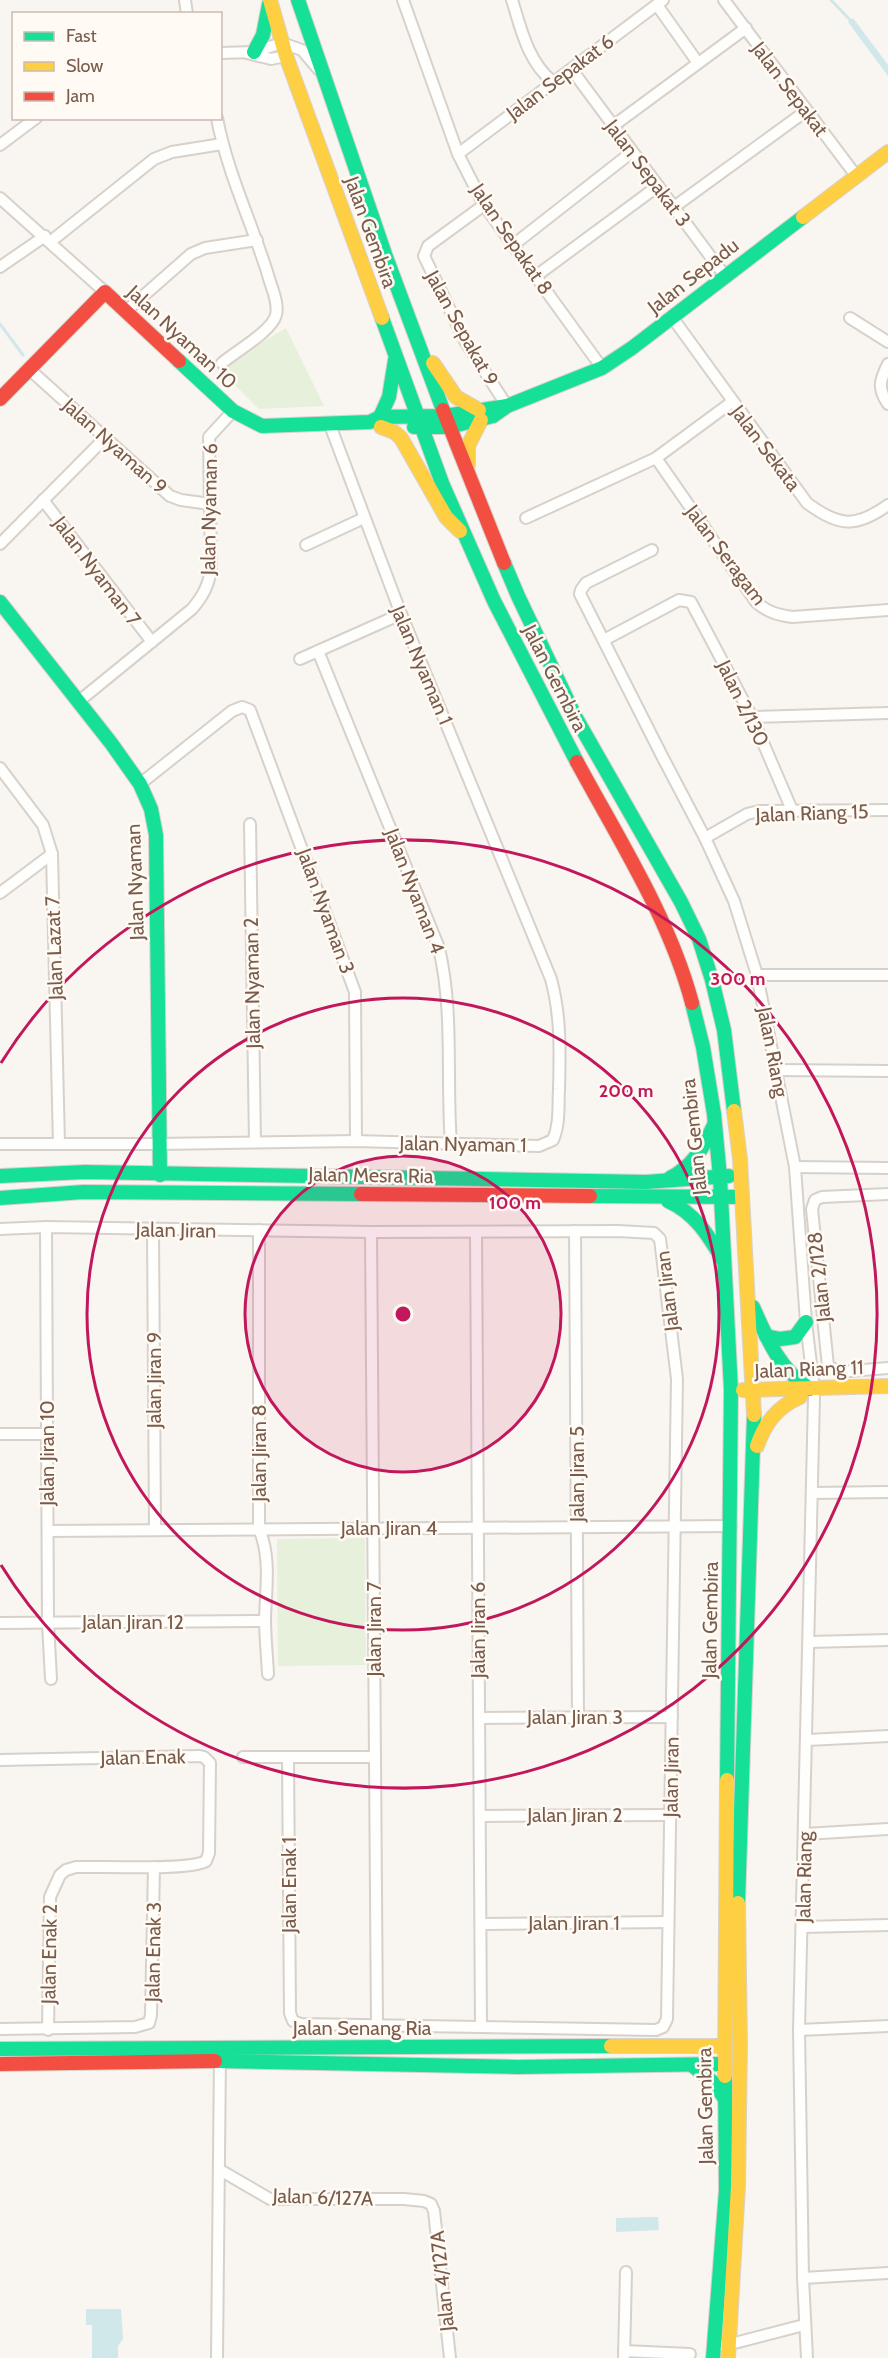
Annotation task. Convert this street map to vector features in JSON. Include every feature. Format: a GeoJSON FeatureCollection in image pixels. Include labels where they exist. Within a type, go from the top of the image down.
{"type":"FeatureCollection","features":[{"type":"Feature","properties":{"kind":"main road","name":"Jalan Gembira"},"geometry":{"type":"LineString","coordinates":[[270,0],[284,49],[442,483],[494,601],[543,699],[663,922],[683,970],[703,1047],[720,1177],[731,1395],[724,2046]]}},
{"type":"Feature","properties":{"kind":"main road"},"geometry":{"type":"LineString","coordinates":[[250,53],[263,35],[270,0]]}},
{"type":"Feature","properties":{"kind":"main road","name":"Jalan Gembira"},"geometry":{"type":"LineString","coordinates":[[298,0],[386,257],[447,421],[518,596],[576,718],[681,902],[699,939],[712,980],[723,1030],[734,1102],[741,1174],[754,1395],[747,1567],[734,2058],[738,2186],[729,2351]]}},
{"type":"Feature","properties":{"kind":"main road","name":"Jalan Sepadu"},"geometry":{"type":"LineString","coordinates":[[421,422],[447,421],[480,415],[493,416],[507,406],[602,368],[672,318],[888,152]]}},
{"type":"Feature","properties":{"kind":"main road"},"geometry":{"type":"LineString","coordinates":[[0,399],[105,292]]}},
{"type":"Feature","properties":{"kind":"main road","name":"Jalan Nyaman 10"},"geometry":{"type":"LineString","coordinates":[[105,292],[233,411],[262,426],[421,422]]}},
{"type":"Feature","properties":{"kind":"main road"},"geometry":{"type":"LineString","coordinates":[[421,350],[435,366],[451,393],[480,415],[468,446],[468,472]]}},
{"type":"Feature","properties":{"kind":"main road"},"geometry":{"type":"LineString","coordinates":[[395,353],[393,387],[389,401],[377,422],[401,438],[446,517],[465,535]]}},
{"type":"Feature","properties":{"kind":"main road","name":"Jalan Nyaman"},"geometry":{"type":"LineString","coordinates":[[0,602],[140,784],[151,809],[156,835],[160,1175]]}},
{"type":"Feature","properties":{"kind":"main road"},"geometry":{"type":"LineString","coordinates":[[665,1181],[681,1173],[694,1162],[702,1151],[714,1122]]}},
{"type":"Feature","properties":{"kind":"main road","name":"Jalan Mesra Ria"},"geometry":{"type":"LineString","coordinates":[[0,1176],[85,1172],[160,1175],[665,1181],[741,1174]]}},
{"type":"Feature","properties":{"kind":"main road","name":"Jalan Mesra Ria"},"geometry":{"type":"LineString","coordinates":[[0,1198],[83,1192],[721,1199],[742,1197]]}},
{"type":"Feature","properties":{"kind":"main road"},"geometry":{"type":"LineString","coordinates":[[657,1198],[679,1205],[691,1213],[702,1225],[725,1263]]}},
{"type":"Feature","properties":{"kind":"main road"},"geometry":{"type":"LineString","coordinates":[[749,1299],[766,1336],[787,1369],[810,1393],[790,1401],[772,1414],[762,1430],[752,1460]]}},
{"type":"Feature","properties":{"kind":"main road"},"geometry":{"type":"LineString","coordinates":[[766,1336],[780,1339],[795,1337],[806,1322]]}},
{"type":"Feature","properties":{"kind":"main road","name":"Jalan Riang 11"},"geometry":{"type":"LineString","coordinates":[[810,1393],[888,1386]]}},
{"type":"Feature","properties":{"kind":"main road","name":"Jalan Riang 11"},"geometry":{"type":"LineString","coordinates":[[731,1395],[888,1394]]}},
{"type":"Feature","properties":{"kind":"main road"},"geometry":{"type":"LineString","coordinates":[[724,2046],[734,2058]]}},
{"type":"Feature","properties":{"kind":"main road","name":"Jalan Senang Ria"},"geometry":{"type":"LineString","coordinates":[[0,2064],[220,2054],[724,2046]]}},
{"type":"Feature","properties":{"kind":"main road","name":"Jalan Senang Ria"},"geometry":{"type":"LineString","coordinates":[[0,2049],[220,2054],[517,2067],[692,2065],[734,2058]]}},
{"type":"Feature","properties":{"kind":"main road","name":"Jalan Gembira"},"geometry":{"type":"LineString","coordinates":[[714,2352],[726,2190],[726,2103],[734,2058]]}},
{"type":"Feature","properties":{"kind":"main road"},"geometry":{"type":"LineString","coordinates":[[692,2065],[715,2084],[726,2103]]}},
{"type":"Feature","properties":{"kind":"street","name":"Jalan Sepakat 8"},"geometry":{"type":"LineString","coordinates":[[404,0],[458,154],[484,205],[602,368]]}},
{"type":"Feature","properties":{"kind":"street"},"geometry":{"type":"LineString","coordinates":[[512,0],[529,51],[540,72],[553,82]]}},
{"type":"Feature","properties":{"kind":"street","name":"Jalan Sepakat"},"geometry":{"type":"LineString","coordinates":[[724,0],[857,177]]}},
{"type":"Feature","properties":{"kind":"street"},"geometry":{"type":"LineString","coordinates":[[660,2],[698,63]]}},
{"type":"Feature","properties":{"kind":"street","name":"Jalan Sepakat 6"},"geometry":{"type":"LineString","coordinates":[[458,154],[660,2]]}},
{"type":"Feature","properties":{"kind":"street"},"geometry":{"type":"LineString","coordinates":[[613,126],[746,28]]}},
{"type":"Feature","properties":{"kind":"street"},"geometry":{"type":"LineString","coordinates":[[222,53],[302,50],[323,75]]}},
{"type":"Feature","properties":{"kind":"street","name":"Jalan Sepakat 3"},"geometry":{"type":"LineString","coordinates":[[572,70],[725,276]]}},
{"type":"Feature","properties":{"kind":"street"},"geometry":{"type":"LineString","coordinates":[[674,207],[806,111]]}},
{"type":"Feature","properties":{"kind":"street"},"geometry":{"type":"LineString","coordinates":[[0,145],[33,120]]}},
{"type":"Feature","properties":{"kind":"street"},"geometry":{"type":"LineString","coordinates":[[217,120],[222,144],[257,240],[276,304],[276,316],[270,326],[222,363]]}},
{"type":"Feature","properties":{"kind":"street"},"geometry":{"type":"LineString","coordinates":[[0,267],[47,239],[154,159],[172,152],[222,144]]}},
{"type":"Feature","properties":{"kind":"street"},"geometry":{"type":"LineString","coordinates":[[512,246],[632,152]]}},
{"type":"Feature","properties":{"kind":"street"},"geometry":{"type":"LineString","coordinates":[[536,276],[658,186]]}},
{"type":"Feature","properties":{"kind":"street","name":"Jalan Nyaman 10"},"geometry":{"type":"LineString","coordinates":[[0,198],[105,292]]}},
{"type":"Feature","properties":{"kind":"street","name":"Jalan Sepakat 9"},"geometry":{"type":"LineString","coordinates":[[484,205],[428,246],[423,256],[465,341],[507,406]]}},
{"type":"Feature","properties":{"kind":"street"},"geometry":{"type":"LineString","coordinates":[[125,312],[191,254],[205,249],[257,240]]}},
{"type":"Feature","properties":{"kind":"street","name":"Jalan Sekata"},"geometry":{"type":"LineString","coordinates":[[672,318],[807,503],[821,514],[835,520],[851,522],[866,520],[888,505]]}},
{"type":"Feature","properties":{"kind":"street"},"geometry":{"type":"LineString","coordinates":[[850,318],[888,342]]}},
{"type":"Feature","properties":{"kind":"street"},"geometry":{"type":"LineString","coordinates":[[888,364],[879,383],[880,391],[888,404]]}},
{"type":"Feature","properties":{"kind":"street","name":"Jalan Nyaman 9"},"geometry":{"type":"LineString","coordinates":[[29,369],[170,496],[210,504]]}},
{"type":"Feature","properties":{"kind":"street"},"geometry":{"type":"LineString","coordinates":[[526,518],[656,458],[732,402]]}},
{"type":"Feature","properties":{"kind":"street","name":"Jalan Nyaman 6"},"geometry":{"type":"LineString","coordinates":[[78,702],[192,609],[206,589],[211,568],[209,437],[233,411]]}},
{"type":"Feature","properties":{"kind":"street","name":"Jalan Nyaman 1"},"geometry":{"type":"LineString","coordinates":[[0,1144],[356,1142],[539,1146],[553,1140],[558,1124],[560,1018],[557,1000],[547,968],[401,614],[330,425]]}},
{"type":"Feature","properties":{"kind":"street"},"geometry":{"type":"LineString","coordinates":[[0,544],[105,438]]}},
{"type":"Feature","properties":{"kind":"street","name":"Jalan Seragam"},"geometry":{"type":"LineString","coordinates":[[656,458],[756,602],[763,608],[792,616],[888,610]]}},
{"type":"Feature","properties":{"kind":"street","name":"Jalan Nyaman 7"},"geometry":{"type":"LineString","coordinates":[[43,500],[152,642]]}},
{"type":"Feature","properties":{"kind":"street"},"geometry":{"type":"LineString","coordinates":[[306,545],[364,518]]}},
{"type":"Feature","properties":{"kind":"street","name":"Jalan Riang"},"geometry":{"type":"LineString","coordinates":[[652,550],[586,583],[581,590],[582,600],[705,838],[734,901],[757,975],[795,1171],[810,1393],[812,1494],[799,2030],[802,2278],[807,2358]]}},
{"type":"Feature","properties":{"kind":"street","name":"Jalan 2/130"},"geometry":{"type":"LineString","coordinates":[[604,640],[679,600],[687,600],[694,606],[752,717],[792,810]]}},
{"type":"Feature","properties":{"kind":"street"},"geometry":{"type":"LineString","coordinates":[[300,659],[401,614]]}},
{"type":"Feature","properties":{"kind":"street","name":"Jalan Nyaman 4"},"geometry":{"type":"LineString","coordinates":[[318,651],[439,948],[445,972],[449,1012],[450,1144]]}},
{"type":"Feature","properties":{"kind":"street","name":"Jalan Nyaman 3"},"geometry":{"type":"LineString","coordinates":[[140,784],[232,711],[242,706],[250,710],[352,982],[357,1004],[356,1142]]}},
{"type":"Feature","properties":{"kind":"street"},"geometry":{"type":"LineString","coordinates":[[752,717],[888,713]]}},
{"type":"Feature","properties":{"kind":"street","name":"Jalan Lazat 7"},"geometry":{"type":"LineString","coordinates":[[0,768],[43,825],[51,854],[59,1144]]}},
{"type":"Feature","properties":{"kind":"street","name":"Jalan Riang 15"},"geometry":{"type":"LineString","coordinates":[[705,838],[753,813],[792,810],[888,810]]}},
{"type":"Feature","properties":{"kind":"street","name":"Jalan Nyaman 2"},"geometry":{"type":"LineString","coordinates":[[250,824],[255,1142]]}},
{"type":"Feature","properties":{"kind":"street"},"geometry":{"type":"LineString","coordinates":[[0,893],[51,854]]}},
{"type":"Feature","properties":{"kind":"street"},"geometry":{"type":"LineString","coordinates":[[757,975],[888,975]]}},
{"type":"Feature","properties":{"kind":"street"},"geometry":{"type":"LineString","coordinates":[[777,1070],[888,1071]]}},
{"type":"Feature","properties":{"kind":"street"},"geometry":{"type":"LineString","coordinates":[[795,1171],[888,1168]]}},
{"type":"Feature","properties":{"kind":"street"},"geometry":{"type":"LineString","coordinates":[[795,1171],[888,1175]]}},
{"type":"Feature","properties":{"kind":"street","name":"Jalan 2/128"},"geometry":{"type":"LineString","coordinates":[[888,1194],[822,1197],[814,1200],[812,1209],[828,1366],[839,1372],[888,1368]]}},
{"type":"Feature","properties":{"kind":"street","name":"Jalan Jiran"},"geometry":{"type":"LineString","coordinates":[[0,1229],[46,1227],[371,1232],[575,1231],[647,1232],[658,1235],[676,1379],[666,2023],[656,2030],[481,2027]]}},
{"type":"Feature","properties":{"kind":"street","name":"Jalan Jiran 10"},"geometry":{"type":"LineString","coordinates":[[46,1227],[48,1623],[51,1679]]}},
{"type":"Feature","properties":{"kind":"street","name":"Jalan Jiran 9"},"geometry":{"type":"LineString","coordinates":[[153,1230],[155,1530]]}},
{"type":"Feature","properties":{"kind":"street","name":"Jalan Jiran 8"},"geometry":{"type":"LineString","coordinates":[[259,1230],[259,1529],[266,1550],[265,1621],[268,1674]]}},
{"type":"Feature","properties":{"kind":"street","name":"Jalan Jiran 5"},"geometry":{"type":"LineString","coordinates":[[575,1231],[578,1717]]}},
{"type":"Feature","properties":{"kind":"street","name":"Jalan Jiran 7"},"geometry":{"type":"LineString","coordinates":[[371,1232],[377,2025]]}},
{"type":"Feature","properties":{"kind":"street","name":"Jalan Jiran 6"},"geometry":{"type":"LineString","coordinates":[[476,1232],[481,2027]]}},
{"type":"Feature","properties":{"kind":"street"},"geometry":{"type":"LineString","coordinates":[[0,1434],[47,1434]]}},
{"type":"Feature","properties":{"kind":"street"},"geometry":{"type":"LineString","coordinates":[[812,1494],[888,1492]]}},
{"type":"Feature","properties":{"kind":"street","name":"Jalan Jiran 4"},"geometry":{"type":"LineString","coordinates":[[48,1531],[731,1526]]}},
{"type":"Feature","properties":{"kind":"street","name":"Jalan Jiran 12"},"geometry":{"type":"LineString","coordinates":[[0,1623],[265,1621]]}},
{"type":"Feature","properties":{"kind":"street"},"geometry":{"type":"LineString","coordinates":[[809,1642],[888,1640]]}},
{"type":"Feature","properties":{"kind":"street","name":"Jalan Jiran 3"},"geometry":{"type":"LineString","coordinates":[[479,1718],[672,1717]]}},
{"type":"Feature","properties":{"kind":"street"},"geometry":{"type":"LineString","coordinates":[[807,1740],[888,1736]]}},
{"type":"Feature","properties":{"kind":"street"},"geometry":{"type":"LineString","coordinates":[[243,1757],[375,1756]]}},
{"type":"Feature","properties":{"kind":"street","name":"Jalan Enak"},"geometry":{"type":"LineString","coordinates":[[0,1760],[204,1757],[211,1767],[209,1853],[206,1861],[196,1864]]}},
{"type":"Feature","properties":{"kind":"street","name":"Jalan Enak 1"},"geometry":{"type":"LineString","coordinates":[[288,1757],[290,2013],[293,2021],[301,2024],[377,2025]]}},
{"type":"Feature","properties":{"kind":"street","name":"Jalan Jiran 2"},"geometry":{"type":"LineString","coordinates":[[480,1816],[670,1815]]}},
{"type":"Feature","properties":{"kind":"street"},"geometry":{"type":"LineString","coordinates":[[805,1834],[888,1829]]}},
{"type":"Feature","properties":{"kind":"street","name":"Jalan Enak 2"},"geometry":{"type":"LineString","coordinates":[[48,2030],[49,1907],[56,1881],[66,1870],[76,1867],[154,1867],[196,1864]]}},
{"type":"Feature","properties":{"kind":"street","name":"Jalan Enak 3"},"geometry":{"type":"LineString","coordinates":[[48,2030],[145,2025],[151,2015],[154,1867]]}},
{"type":"Feature","properties":{"kind":"street","name":"Jalan Jiran 1"},"geometry":{"type":"LineString","coordinates":[[481,1924],[668,1922]]}},
{"type":"Feature","properties":{"kind":"street"},"geometry":{"type":"LineString","coordinates":[[803,1927],[888,1925]]}},
{"type":"Feature","properties":{"kind":"street"},"geometry":{"type":"LineString","coordinates":[[377,2025],[481,2027]]}},
{"type":"Feature","properties":{"kind":"street"},"geometry":{"type":"LineString","coordinates":[[799,2030],[888,2026]]}},
{"type":"Feature","properties":{"kind":"street"},"geometry":{"type":"LineString","coordinates":[[0,2030],[48,2030]]}},
{"type":"Feature","properties":{"kind":"street"},"geometry":{"type":"LineString","coordinates":[[217,2358],[220,2054]]}},
{"type":"Feature","properties":{"kind":"street","name":"Jalan 6/127A"},"geometry":{"type":"LineString","coordinates":[[220,2170],[270,2199],[404,2199],[431,2204]]}},
{"type":"Feature","properties":{"kind":"street","name":"Jalan 4/127A"},"geometry":{"type":"LineString","coordinates":[[431,2204],[434,2211],[450,2358]]}},
{"type":"Feature","properties":{"kind":"street"},"geometry":{"type":"LineString","coordinates":[[626,2272],[624,2355],[690,2354]]}},
{"type":"Feature","properties":{"kind":"street"},"geometry":{"type":"LineString","coordinates":[[802,2278],[888,2273]]}},
{"type":"Feature","properties":{"kind":"street"},"geometry":{"type":"LineString","coordinates":[[714,2352],[729,2351],[804,2325]]}},
{"type":"Feature","properties":{"kind":"green space"},"geometry":{"type":"Polygon","coordinates":[[[286,328],[324,406],[259,409],[219,369],[286,328]]]}},
{"type":"Feature","properties":{"kind":"green space"},"geometry":{"type":"Polygon","coordinates":[[[365,1538],[366,1665],[278,1666],[277,1539],[365,1538]]]}},
{"type":"Feature","properties":{"kind":"water"},"geometry":{"type":"Polygon","coordinates":[[[853,18],[888,65],[888,76],[848,22],[853,18]]]}},
{"type":"Feature","properties":{"kind":"water"},"geometry":{"type":"Polygon","coordinates":[[[658,2217],[659,2230],[616,2232],[616,2218],[658,2217]]]}},
{"type":"Feature","properties":{"kind":"water"},"geometry":{"type":"Polygon","coordinates":[[[86,2309],[121,2309],[123,2339],[118,2346],[118,2358],[92,2358],[92,2325],[86,2325],[86,2309]]]}},
{"type":"Feature","properties":{"kind":"waterway"},"geometry":{"type":"LineString","coordinates":[[831,0],[853,23]]}},
{"type":"Feature","properties":{"kind":"waterway"},"geometry":{"type":"LineString","coordinates":[[0,324],[23,355]]}},
{"type":"Feature","properties":{"kind":"traffic: fast"},"geometry":{"type":"LineString","coordinates":[[298,0],[386,257],[443,410]]}},
{"type":"Feature","properties":{"kind":"traffic: fast"},"geometry":{"type":"LineString","coordinates":[[254,52],[263,35],[269,4]]}},
{"type":"Feature","properties":{"kind":"traffic: fast"},"geometry":{"type":"LineString","coordinates":[[414,427],[449,427],[493,416],[507,406],[602,368],[632,348],[803,217]]}},
{"type":"Feature","properties":{"kind":"traffic: fast"},"geometry":{"type":"LineString","coordinates":[[382,318],[442,483],[494,601],[577,762]]}},
{"type":"Feature","properties":{"kind":"traffic: fast"},"geometry":{"type":"LineString","coordinates":[[380,417],[389,397],[395,360]]}},
{"type":"Feature","properties":{"kind":"traffic: fast"},"geometry":{"type":"LineString","coordinates":[[179,361],[233,411],[262,426],[370,422],[380,417],[445,416],[507,406]]}},
{"type":"Feature","properties":{"kind":"traffic: fast"},"geometry":{"type":"LineString","coordinates":[[504,563],[576,718],[681,902],[699,939],[724,1030],[734,1111]]}},
{"type":"Feature","properties":{"kind":"traffic: fast"},"geometry":{"type":"LineString","coordinates":[[0,602],[111,743],[140,784],[151,809],[156,835],[160,1175]]}},
{"type":"Feature","properties":{"kind":"traffic: fast"},"geometry":{"type":"LineString","coordinates":[[692,1003],[703,1047],[714,1114],[720,1177],[731,1390],[727,1780]]}},
{"type":"Feature","properties":{"kind":"traffic: fast"},"geometry":{"type":"LineString","coordinates":[[670,1178],[685,1168],[696,1156],[714,1125]]}},
{"type":"Feature","properties":{"kind":"traffic: fast"},"geometry":{"type":"LineString","coordinates":[[0,1176],[85,1172],[646,1182],[729,1176]]}},
{"type":"Feature","properties":{"kind":"traffic: fast"},"geometry":{"type":"LineString","coordinates":[[0,1198],[83,1192],[361,1194]]}},
{"type":"Feature","properties":{"kind":"traffic: fast"},"geometry":{"type":"LineString","coordinates":[[590,1196],[742,1197]]}},
{"type":"Feature","properties":{"kind":"traffic: fast"},"geometry":{"type":"LineString","coordinates":[[668,1201],[693,1218],[723,1260]]}},
{"type":"Feature","properties":{"kind":"traffic: fast"},"geometry":{"type":"LineString","coordinates":[[753,1307],[769,1342],[782,1363],[790,1373],[810,1389]]}},
{"type":"Feature","properties":{"kind":"traffic: fast"},"geometry":{"type":"LineString","coordinates":[[766,1336],[780,1339],[795,1337],[806,1322]]}},
{"type":"Feature","properties":{"kind":"traffic: fast"},"geometry":{"type":"LineString","coordinates":[[738,1903],[754,1415]]}},
{"type":"Feature","properties":{"kind":"traffic: fast"},"geometry":{"type":"LineString","coordinates":[[0,2049],[611,2046]]}},
{"type":"Feature","properties":{"kind":"traffic: fast"},"geometry":{"type":"LineString","coordinates":[[215,2061],[517,2067],[724,2064]]}},
{"type":"Feature","properties":{"kind":"traffic: fast"},"geometry":{"type":"LineString","coordinates":[[692,2065],[715,2084],[725,2099]]}},
{"type":"Feature","properties":{"kind":"traffic: fast"},"geometry":{"type":"LineString","coordinates":[[713,2358],[726,2190],[725,2076]]}},
{"type":"Feature","properties":{"kind":"traffic: slow"},"geometry":{"type":"LineString","coordinates":[[270,0],[286,56],[382,318]]}},
{"type":"Feature","properties":{"kind":"traffic: slow"},"geometry":{"type":"LineString","coordinates":[[803,217],[888,152]]}},
{"type":"Feature","properties":{"kind":"traffic: slow"},"geometry":{"type":"LineString","coordinates":[[433,363],[456,397],[479,410]]}},
{"type":"Feature","properties":{"kind":"traffic: slow"},"geometry":{"type":"LineString","coordinates":[[468,465],[468,446],[481,420]]}},
{"type":"Feature","properties":{"kind":"traffic: slow"},"geometry":{"type":"LineString","coordinates":[[381,427],[394,432],[401,438],[446,517],[460,531]]}},
{"type":"Feature","properties":{"kind":"traffic: slow"},"geometry":{"type":"LineString","coordinates":[[734,1111],[740,1159],[754,1415]]}},
{"type":"Feature","properties":{"kind":"traffic: slow"},"geometry":{"type":"LineString","coordinates":[[743,1390],[888,1386]]}},
{"type":"Feature","properties":{"kind":"traffic: slow"},"geometry":{"type":"LineString","coordinates":[[757,1446],[764,1430],[778,1411],[800,1397]]}},
{"type":"Feature","properties":{"kind":"traffic: slow"},"geometry":{"type":"LineString","coordinates":[[725,2076],[727,1780]]}},
{"type":"Feature","properties":{"kind":"traffic: slow"},"geometry":{"type":"LineString","coordinates":[[728,2358],[738,2186],[740,2045],[738,1903]]}},
{"type":"Feature","properties":{"kind":"traffic: slow"},"geometry":{"type":"LineString","coordinates":[[611,2046],[724,2046]]}},
{"type":"Feature","properties":{"kind":"traffic: jam"},"geometry":{"type":"LineString","coordinates":[[0,399],[105,292],[179,361]]}},
{"type":"Feature","properties":{"kind":"traffic: jam"},"geometry":{"type":"LineString","coordinates":[[443,410],[504,563]]}},
{"type":"Feature","properties":{"kind":"traffic: jam"},"geometry":{"type":"LineString","coordinates":[[577,762],[657,910],[682,971],[692,1003]]}},
{"type":"Feature","properties":{"kind":"traffic: jam"},"geometry":{"type":"LineString","coordinates":[[361,1194],[590,1196]]}},
{"type":"Feature","properties":{"kind":"traffic: jam"},"geometry":{"type":"LineString","coordinates":[[0,2064],[215,2061]]}}]}
